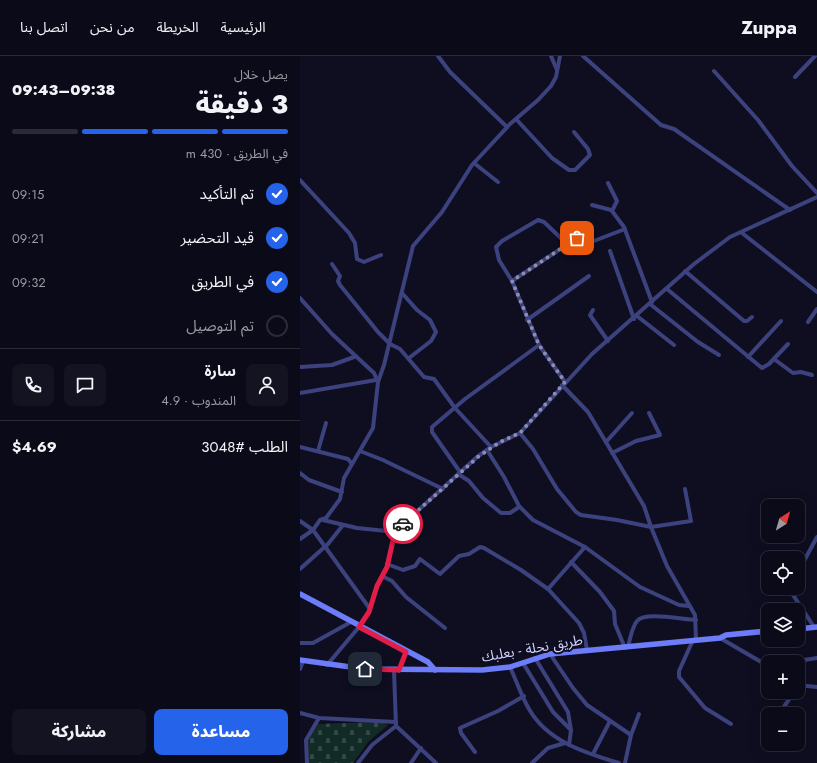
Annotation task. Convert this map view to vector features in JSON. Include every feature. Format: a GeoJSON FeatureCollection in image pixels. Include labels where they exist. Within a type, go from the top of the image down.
{"type":"FeatureCollection","features":[{"type":"Feature","properties":{"kind":"street"},"geometry":{"type":"LineString","coordinates":[[438,56],[450,72],[507,127]]}},
{"type":"Feature","properties":{"kind":"street"},"geometry":{"type":"LineString","coordinates":[[550,56],[558,70]]}},
{"type":"Feature","properties":{"kind":"street"},"geometry":{"type":"LineString","coordinates":[[300,539],[313,530],[320,520],[326,518],[340,499],[344,478],[373,428],[377,381],[390,344],[413,246],[442,212],[461,180],[474,163],[507,127],[538,100],[551,86],[558,70],[560,56]]}},
{"type":"Feature","properties":{"kind":"street"},"geometry":{"type":"LineString","coordinates":[[583,56],[658,122],[674,129],[790,210]]}},
{"type":"Feature","properties":{"kind":"street"},"geometry":{"type":"LineString","coordinates":[[795,77],[815,56]]}},
{"type":"Feature","properties":{"kind":"street"},"geometry":{"type":"LineString","coordinates":[[327,665],[359,627],[370,609],[377,586],[387,564],[396,532],[459,473],[490,449],[520,433],[592,354],[638,316],[667,290],[685,271],[730,237],[817,196],[792,166],[758,120],[714,71]]}},
{"type":"Feature","properties":{"kind":"street"},"geometry":{"type":"LineString","coordinates":[[516,119],[552,158],[569,170],[575,170],[590,155],[588,149],[574,132]]}},
{"type":"Feature","properties":{"kind":"street"},"geometry":{"type":"LineString","coordinates":[[474,163],[498,182]]}},
{"type":"Feature","properties":{"kind":"street"},"geometry":{"type":"LineString","coordinates":[[300,180],[349,233],[355,243],[357,260],[364,262],[381,255]]}},
{"type":"Feature","properties":{"kind":"street"},"geometry":{"type":"LineString","coordinates":[[608,183],[617,203],[611,210]]}},
{"type":"Feature","properties":{"kind":"street"},"geometry":{"type":"LineString","coordinates":[[592,205],[611,210],[625,229],[651,303],[698,342],[719,354]]}},
{"type":"Feature","properties":{"kind":"street"},"geometry":{"type":"LineString","coordinates":[[567,244],[540,220],[502,241],[496,246],[496,250],[512,281],[527,320],[539,345],[564,383],[583,406],[644,506],[650,527],[667,566],[695,615],[695,640],[679,671],[679,678],[705,708],[731,724]]}},
{"type":"Feature","properties":{"kind":"street"},"geometry":{"type":"LineString","coordinates":[[512,281],[578,238],[586,244],[625,229]]}},
{"type":"Feature","properties":{"kind":"street"},"geometry":{"type":"LineString","coordinates":[[742,232],[817,292]]}},
{"type":"Feature","properties":{"kind":"street"},"geometry":{"type":"LineString","coordinates":[[610,251],[634,319]]}},
{"type":"Feature","properties":{"kind":"street"},"geometry":{"type":"LineString","coordinates":[[332,264],[340,276],[338,282],[355,305],[390,344],[400,349],[409,358],[424,377],[434,379],[455,408],[490,449],[519,507],[544,526],[585,548],[640,587],[679,605],[689,606]]}},
{"type":"Feature","properties":{"kind":"street"},"geometry":{"type":"LineString","coordinates":[[685,271],[744,321],[747,321],[752,317]]}},
{"type":"Feature","properties":{"kind":"street"},"geometry":{"type":"LineString","coordinates":[[527,320],[589,276]]}},
{"type":"Feature","properties":{"kind":"street"},"geometry":{"type":"LineString","coordinates":[[667,290],[762,368],[767,366],[788,344]]}},
{"type":"Feature","properties":{"kind":"street"},"geometry":{"type":"LineString","coordinates":[[402,293],[417,310],[430,320],[436,332],[431,341],[409,358]]}},
{"type":"Feature","properties":{"kind":"street"},"geometry":{"type":"LineString","coordinates":[[300,298],[310,311],[354,357],[374,373],[377,381]]}},
{"type":"Feature","properties":{"kind":"street"},"geometry":{"type":"LineString","coordinates":[[808,322],[817,309]]}},
{"type":"Feature","properties":{"kind":"street"},"geometry":{"type":"LineString","coordinates":[[593,310],[590,315],[608,341]]}},
{"type":"Feature","properties":{"kind":"street"},"geometry":{"type":"LineString","coordinates":[[638,316],[674,345]]}},
{"type":"Feature","properties":{"kind":"street"},"geometry":{"type":"LineString","coordinates":[[748,357],[781,321]]}},
{"type":"Feature","properties":{"kind":"street"},"geometry":{"type":"LineString","coordinates":[[519,507],[506,514],[501,513],[483,498],[469,481],[459,473],[431,430],[434,425],[455,408],[539,345]]}},
{"type":"Feature","properties":{"kind":"street"},"geometry":{"type":"LineString","coordinates":[[300,368],[332,365],[354,357]]}},
{"type":"Feature","properties":{"kind":"street"},"geometry":{"type":"LineString","coordinates":[[774,358],[793,373],[801,372],[812,375]]}},
{"type":"Feature","properties":{"kind":"street"},"geometry":{"type":"LineString","coordinates":[[300,392],[377,381]]}},
{"type":"Feature","properties":{"kind":"street"},"geometry":{"type":"LineString","coordinates":[[606,442],[632,413]]}},
{"type":"Feature","properties":{"kind":"street"},"geometry":{"type":"LineString","coordinates":[[612,453],[636,442],[660,435],[649,413]]}},
{"type":"Feature","properties":{"kind":"street"},"geometry":{"type":"LineString","coordinates":[[318,451],[326,423]]}},
{"type":"Feature","properties":{"kind":"street"},"geometry":{"type":"LineString","coordinates":[[520,433],[533,449],[557,489],[576,512],[585,517],[617,520],[650,527],[691,521],[685,489]]}},
{"type":"Feature","properties":{"kind":"street"},"geometry":{"type":"LineString","coordinates":[[300,446],[348,459],[352,464]]}},
{"type":"Feature","properties":{"kind":"street"},"geometry":{"type":"LineString","coordinates":[[360,451],[383,460],[443,489]]}},
{"type":"Feature","properties":{"kind":"street"},"geometry":{"type":"LineString","coordinates":[[300,472],[309,480],[342,492]]}},
{"type":"Feature","properties":{"kind":"street"},"geometry":{"type":"LineString","coordinates":[[320,520],[343,526],[396,532]]}},
{"type":"Feature","properties":{"kind":"street"},"geometry":{"type":"LineString","coordinates":[[300,521],[313,530],[370,609]]}},
{"type":"Feature","properties":{"kind":"street"},"geometry":{"type":"LineString","coordinates":[[300,569],[325,547],[343,526]]}},
{"type":"Feature","properties":{"kind":"street"},"geometry":{"type":"LineString","coordinates":[[805,559],[817,537]]}},
{"type":"Feature","properties":{"kind":"street"},"geometry":{"type":"LineString","coordinates":[[387,564],[403,570],[415,566],[420,559],[440,574],[459,556],[482,547],[521,570],[548,589],[579,623],[584,633],[587,650]]}},
{"type":"Feature","properties":{"kind":"street"},"geometry":{"type":"LineString","coordinates":[[548,589],[585,548]]}},
{"type":"Feature","properties":{"kind":"street"},"geometry":{"type":"LineString","coordinates":[[571,562],[600,592],[614,611],[615,624],[626,647]]}},
{"type":"Feature","properties":{"kind":"street"},"geometry":{"type":"LineString","coordinates":[[382,576],[392,581],[406,597],[445,628]]}},
{"type":"Feature","properties":{"kind":"street"},"geometry":{"type":"LineString","coordinates":[[794,595],[815,627]]}},
{"type":"Feature","properties":{"kind":"street"},"geometry":{"type":"LineString","coordinates":[[301,597],[428,662],[435,670]]}},
{"type":"Feature","properties":{"kind":"street"},"geometry":{"type":"LineString","coordinates":[[626,647],[635,626],[642,618],[670,617],[696,620]]}},
{"type":"Feature","properties":{"kind":"street"},"geometry":{"type":"LineString","coordinates":[[300,642],[313,643],[351,622]]}},
{"type":"Feature","properties":{"kind":"street"},"geometry":{"type":"LineString","coordinates":[[805,628],[815,627]]}},
{"type":"Feature","properties":{"kind":"street","name":"طريق نحلة - بعلبك"},"geometry":{"type":"LineString","coordinates":[[301,660],[327,665],[396,671],[466,671],[510,666],[550,654],[720,638],[726,635],[761,632]]}},
{"type":"Feature","properties":{"kind":"street"},"geometry":{"type":"LineString","coordinates":[[720,638],[761,662]]}},
{"type":"Feature","properties":{"kind":"street"},"geometry":{"type":"LineString","coordinates":[[358,763],[372,746],[396,724],[396,671],[406,652]]}},
{"type":"Feature","properties":{"kind":"street"},"geometry":{"type":"LineString","coordinates":[[550,654],[578,697],[595,712],[631,735]]}},
{"type":"Feature","properties":{"kind":"street"},"geometry":{"type":"LineString","coordinates":[[535,658],[568,712],[571,730],[567,744]]}},
{"type":"Feature","properties":{"kind":"street"},"geometry":{"type":"LineString","coordinates":[[805,660],[817,658]]}},
{"type":"Feature","properties":{"kind":"street"},"geometry":{"type":"LineString","coordinates":[[300,669],[301,660]]}},
{"type":"Feature","properties":{"kind":"street"},"geometry":{"type":"LineString","coordinates":[[523,663],[553,712],[571,730]]}},
{"type":"Feature","properties":{"kind":"street"},"geometry":{"type":"LineString","coordinates":[[510,666],[536,720],[567,744],[618,763]]}},
{"type":"Feature","properties":{"kind":"street"},"geometry":{"type":"LineString","coordinates":[[805,686],[817,687]]}},
{"type":"Feature","properties":{"kind":"street"},"geometry":{"type":"LineString","coordinates":[[475,752],[461,733],[460,728],[498,711],[524,696]]}},
{"type":"Feature","properties":{"kind":"street"},"geometry":{"type":"LineString","coordinates":[[300,713],[319,718],[396,724],[436,763]]}},
{"type":"Feature","properties":{"kind":"street"},"geometry":{"type":"LineString","coordinates":[[625,763],[631,735],[639,714]]}},
{"type":"Feature","properties":{"kind":"street"},"geometry":{"type":"LineString","coordinates":[[307,763],[306,740],[319,718]]}},
{"type":"Feature","properties":{"kind":"street"},"geometry":{"type":"LineString","coordinates":[[593,754],[610,721]]}},
{"type":"Feature","properties":{"kind":"street"},"geometry":{"type":"LineString","coordinates":[[532,763],[548,748],[567,744]]}},
{"type":"Feature","properties":{"kind":"street"},"geometry":{"type":"LineString","coordinates":[[411,763],[420,748]]}},
{"type":"Feature","properties":{"kind":"green space"},"geometry":{"type":"Polygon","coordinates":[[[381,722],[388,725],[368,742],[353,763],[308,763],[305,744],[317,724],[381,722]]]}},
{"type":"Feature","properties":{"kind":"way so far"},"geometry":{"type":"LineString","coordinates":[[403,524],[434,498],[460,472],[478,457],[500,442],[520,433],[565,382],[539,345],[516,294],[512,281],[577,238]]}},
{"type":"Feature","properties":{"kind":"route"},"geometry":{"type":"LineString","coordinates":[[365,669],[399,670],[406,652],[359,627],[369,612],[377,586],[387,567],[394,536],[403,524]]}}]}
